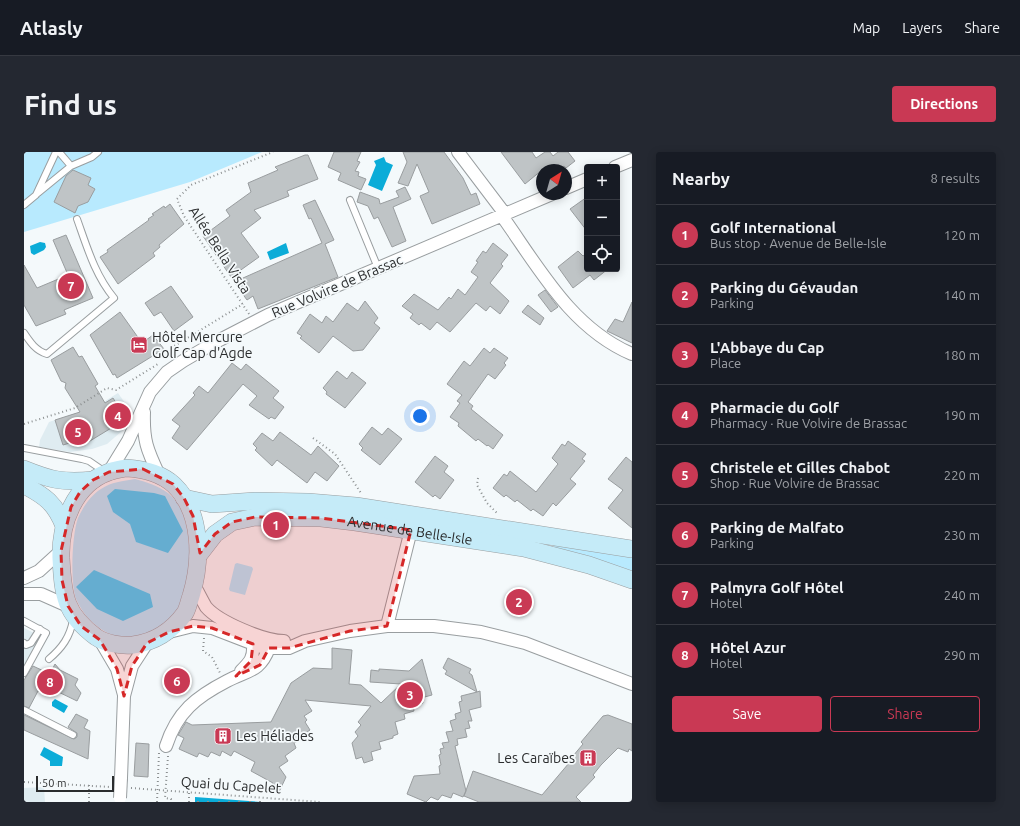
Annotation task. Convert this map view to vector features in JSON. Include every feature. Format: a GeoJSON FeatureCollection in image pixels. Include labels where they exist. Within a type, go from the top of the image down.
{"type":"FeatureCollection","features":[{"type":"Feature","properties":{"kind":"street"},"geometry":{"type":"LineString","coordinates":[[458,152],[503,215],[554,291],[578,318],[598,336],[632,354]]}},
{"type":"Feature","properties":{"kind":"street"},"geometry":{"type":"LineString","coordinates":[[620,165],[632,160]]}},
{"type":"Feature","properties":{"kind":"street"},"geometry":{"type":"LineString","coordinates":[[572,185],[584,180]]}},
{"type":"Feature","properties":{"kind":"street","name":"Rue Volvire de Brassac"},"geometry":{"type":"LineString","coordinates":[[103,475],[128,441],[150,392],[167,372],[212,344],[253,322],[538,200]]}},
{"type":"Feature","properties":{"kind":"street","name":"Rue Volvire de Brassac"},"geometry":{"type":"LineString","coordinates":[[144,407],[143,435],[147,450],[159,475]]}},
{"type":"Feature","properties":{"kind":"street"},"geometry":{"type":"LineString","coordinates":[[24,469],[51,480],[71,482],[126,468],[143,469],[159,475],[173,484],[184,498],[193,516],[198,556],[194,585],[186,612],[168,632]]}},
{"type":"Feature","properties":{"kind":"street"},"geometry":{"type":"LineString","coordinates":[[103,475],[80,492],[71,507],[64,526],[61,551],[62,580],[71,611],[81,626],[100,640],[124,646],[147,643],[168,632],[194,626],[212,628],[253,644],[269,648],[289,648],[305,642],[350,631],[387,626],[434,626],[481,632],[524,643],[632,684]]}},
{"type":"Feature","properties":{"kind":"street"},"geometry":{"type":"LineString","coordinates":[[24,484],[51,501],[58,510],[64,526]]}},
{"type":"Feature","properties":{"kind":"street","name":"Avenue de Belle-Isle"},"geometry":{"type":"LineString","coordinates":[[184,498],[212,504],[255,501],[301,502],[370,508],[632,549]]}},
{"type":"Feature","properties":{"kind":"street","name":"Avenue de Belle-Isle"},"geometry":{"type":"LineString","coordinates":[[198,556],[215,534],[232,522],[255,517],[321,518],[411,530],[524,548],[589,565],[632,580]]}},
{"type":"Feature","properties":{"kind":"street"},"geometry":{"type":"LineString","coordinates":[[387,626],[411,530]]}},
{"type":"Feature","properties":{"kind":"street"},"geometry":{"type":"LineString","coordinates":[[24,578],[39,571],[61,551]]}},
{"type":"Feature","properties":{"kind":"street"},"geometry":{"type":"LineString","coordinates":[[194,585],[206,607],[218,617],[263,639],[305,642]]}},
{"type":"Feature","properties":{"kind":"street"},"geometry":{"type":"LineString","coordinates":[[26,596],[41,594],[71,611]]}},
{"type":"Feature","properties":{"kind":"street"},"geometry":{"type":"LineString","coordinates":[[100,640],[117,669],[124,696],[124,783],[120,800]]}},
{"type":"Feature","properties":{"kind":"street"},"geometry":{"type":"LineString","coordinates":[[124,696],[132,666],[147,643]]}},
{"type":"Feature","properties":{"kind":"street"},"geometry":{"type":"LineString","coordinates":[[236,676],[251,661],[254,654],[253,644]]}},
{"type":"Feature","properties":{"kind":"street"},"geometry":{"type":"LineString","coordinates":[[166,746],[171,729],[190,704],[236,676],[260,665],[269,648]]}},
{"type":"Feature","properties":{"kind":"lane"},"geometry":{"type":"LineString","coordinates":[[36,195],[58,152],[71,166]]}},
{"type":"Feature","properties":{"kind":"lane"},"geometry":{"type":"LineString","coordinates":[[24,205],[71,166],[98,152]]}},
{"type":"Feature","properties":{"kind":"lane"},"geometry":{"type":"LineString","coordinates":[[350,200],[378,268]]}},
{"type":"Feature","properties":{"kind":"lane"},"geometry":{"type":"LineString","coordinates":[[24,333],[30,342],[40,352],[47,354],[114,298],[104,286],[94,266],[77,220]]}},
{"type":"Feature","properties":{"kind":"lane"},"geometry":{"type":"LineString","coordinates":[[24,448],[89,461],[103,475]]}},
{"type":"Feature","properties":{"kind":"lane"},"geometry":{"type":"LineString","coordinates":[[49,659],[66,641],[71,630],[71,611]]}},
{"type":"Feature","properties":{"kind":"lane"},"geometry":{"type":"LineString","coordinates":[[24,621],[46,633],[24,673]]}},
{"type":"Feature","properties":{"kind":"lane"},"geometry":{"type":"LineString","coordinates":[[24,643],[26,645],[31,643],[40,629]]}},
{"type":"Feature","properties":{"kind":"lane"},"geometry":{"type":"LineString","coordinates":[[24,710],[73,735]]}},
{"type":"Feature","properties":{"kind":"path","name":"Allée Bella Vista"},"geometry":{"type":"LineString","coordinates":[[253,322],[243,304],[184,216],[177,199],[191,185],[273,152]]}},
{"type":"Feature","properties":{"kind":"path"},"geometry":{"type":"LineString","coordinates":[[24,424],[75,408],[107,388],[116,390],[170,356],[171,348],[243,304]]}},
{"type":"Feature","properties":{"kind":"path"},"geometry":{"type":"LineString","coordinates":[[313,438],[335,454],[370,508]]}},
{"type":"Feature","properties":{"kind":"path"},"geometry":{"type":"LineString","coordinates":[[478,478],[477,485],[487,503],[494,512],[502,516],[503,528]]}},
{"type":"Feature","properties":{"kind":"path"},"geometry":{"type":"LineString","coordinates":[[157,802],[159,750],[166,746]]}},
{"type":"Feature","properties":{"kind":"path"},"geometry":{"type":"LineString","coordinates":[[24,782],[112,787]]}},
{"type":"Feature","properties":{"kind":"path","name":"Quai du Capelet"},"geometry":{"type":"LineString","coordinates":[[124,783],[158,790],[320,802]]}},
{"type":"Feature","properties":{"kind":"path"},"geometry":{"type":"LineString","coordinates":[[89,785],[89,802]]}},
{"type":"Feature","properties":{"kind":"path"},"geometry":{"type":"LineString","coordinates":[[165,790],[165,798],[171,799],[171,802]]}},
{"type":"Feature","properties":{"kind":"path"},"geometry":{"type":"LineString","coordinates":[[189,792],[189,802]]}},
{"type":"Feature","properties":{"kind":"highlighted area"},"geometry":{"type":"Polygon","coordinates":[[[143,469],[173,484],[184,498],[193,516],[200,553],[215,534],[232,522],[255,517],[321,518],[411,530],[387,626],[350,631],[289,648],[269,648],[260,665],[236,676],[251,661],[253,644],[212,628],[193,626],[169,632],[147,643],[132,666],[124,696],[117,669],[100,640],[81,626],[68,606],[62,580],[61,551],[71,507],[80,492],[93,480],[109,472],[143,469]]]}},
{"type":"Feature","properties":{"kind":"shaded area"},"geometry":{"type":"Polygon","coordinates":[[[24,152],[262,152],[190,182],[24,232],[24,152]]]}},
{"type":"Feature","properties":{"kind":"shaded area"},"geometry":{"type":"Polygon","coordinates":[[[384,157],[386,162],[393,165],[382,191],[368,185],[376,165],[374,161],[384,157]]]}},
{"type":"Feature","properties":{"kind":"shaded area"},"geometry":{"type":"Polygon","coordinates":[[[40,242],[45,243],[46,247],[44,250],[34,255],[31,253],[30,246],[40,242]]]}},
{"type":"Feature","properties":{"kind":"shaded area"},"geometry":{"type":"Polygon","coordinates":[[[286,243],[289,253],[270,260],[267,252],[286,243]]]}},
{"type":"Feature","properties":{"kind":"shaded area"},"geometry":{"type":"Polygon","coordinates":[[[118,393],[134,416],[122,431],[107,444],[92,449],[70,452],[39,447],[40,440],[49,422],[76,413],[79,417],[118,393]]]}},
{"type":"Feature","properties":{"kind":"shaded area"},"geometry":{"type":"Polygon","coordinates":[[[135,479],[160,488],[175,500],[185,520],[189,544],[189,566],[181,603],[170,620],[151,633],[130,638],[119,637],[108,633],[98,627],[86,615],[76,599],[74,591],[72,558],[74,535],[78,518],[88,502],[97,492],[109,485],[135,479]]]}},
{"type":"Feature","properties":{"kind":"shaded area"},"geometry":{"type":"Polygon","coordinates":[[[115,489],[154,493],[165,496],[183,531],[168,553],[136,542],[130,524],[113,512],[107,496],[115,489]]]}},
{"type":"Feature","properties":{"kind":"shaded area"},"geometry":{"type":"Polygon","coordinates":[[[555,544],[632,557],[632,576],[553,551],[555,544]]]}},
{"type":"Feature","properties":{"kind":"shaded area"},"geometry":{"type":"Polygon","coordinates":[[[237,563],[252,567],[253,569],[245,595],[230,591],[229,589],[235,564],[237,563]]]}},
{"type":"Feature","properties":{"kind":"shaded area"},"geometry":{"type":"Polygon","coordinates":[[[94,570],[150,594],[153,607],[123,621],[97,609],[76,587],[94,570]]]}},
{"type":"Feature","properties":{"kind":"shaded area"},"geometry":{"type":"Polygon","coordinates":[[[24,628],[42,637],[24,670],[24,628]]]}},
{"type":"Feature","properties":{"kind":"shaded area"},"geometry":{"type":"Polygon","coordinates":[[[55,699],[68,706],[64,713],[52,706],[52,702],[55,699]]]}},
{"type":"Feature","properties":{"kind":"shaded area"},"geometry":{"type":"Polygon","coordinates":[[[44,747],[63,757],[62,766],[50,766],[50,761],[40,755],[44,747]]]}},
{"type":"Feature","properties":{"kind":"shaded area"},"geometry":{"type":"Polygon","coordinates":[[[44,787],[45,802],[24,802],[24,788],[44,787]]]}},
{"type":"Feature","properties":{"kind":"shaded area"},"geometry":{"type":"Polygon","coordinates":[[[195,797],[261,802],[195,802],[195,797]]]}},
{"type":"Feature","properties":{"kind":"building"},"geometry":{"type":"Polygon","coordinates":[[[334,152],[361,152],[357,161],[360,162],[355,171],[359,172],[358,176],[366,179],[361,190],[338,180],[341,173],[328,167],[334,152]]]}},
{"type":"Feature","properties":{"kind":"building"},"geometry":{"type":"Polygon","coordinates":[[[403,152],[444,152],[463,178],[471,195],[476,193],[480,204],[432,224],[420,196],[429,192],[417,164],[408,186],[398,183],[407,162],[403,152]]]}},
{"type":"Feature","properties":{"kind":"building"},"geometry":{"type":"Polygon","coordinates":[[[501,152],[532,152],[536,158],[545,152],[550,152],[553,156],[558,152],[568,152],[575,161],[571,164],[536,164],[536,175],[525,184],[501,152]]]}},
{"type":"Feature","properties":{"kind":"building"},"geometry":{"type":"Polygon","coordinates":[[[308,155],[318,179],[287,191],[289,196],[254,210],[261,218],[241,233],[259,257],[231,277],[203,236],[230,216],[226,210],[251,192],[248,183],[278,170],[275,167],[308,155]]]}},
{"type":"Feature","properties":{"kind":"building"},"geometry":{"type":"Polygon","coordinates":[[[73,170],[91,178],[88,185],[95,189],[88,202],[78,206],[75,213],[54,202],[66,176],[73,170]]]}},
{"type":"Feature","properties":{"kind":"building"},"geometry":{"type":"Polygon","coordinates":[[[405,187],[411,199],[393,207],[406,241],[392,247],[378,217],[374,219],[368,206],[357,202],[360,192],[379,199],[380,204],[399,197],[396,191],[405,187]]]}},
{"type":"Feature","properties":{"kind":"building"},"geometry":{"type":"Polygon","coordinates":[[[584,199],[584,227],[570,209],[584,199]]]}},
{"type":"Feature","properties":{"kind":"building"},"geometry":{"type":"Polygon","coordinates":[[[315,200],[334,240],[325,244],[338,277],[258,309],[253,296],[247,300],[234,282],[322,243],[311,218],[309,219],[303,205],[315,200]]]}},
{"type":"Feature","properties":{"kind":"building"},"geometry":{"type":"Polygon","coordinates":[[[170,204],[184,224],[159,245],[160,247],[153,253],[155,256],[118,284],[100,257],[108,252],[107,250],[149,220],[148,219],[154,215],[152,214],[170,204]]]}},
{"type":"Feature","properties":{"kind":"building"},"geometry":{"type":"Polygon","coordinates":[[[66,235],[93,298],[64,310],[66,314],[36,326],[24,305],[24,265],[37,288],[68,275],[53,240],[66,235]]]}},
{"type":"Feature","properties":{"kind":"building"},"geometry":{"type":"Polygon","coordinates":[[[493,243],[508,255],[501,264],[503,266],[490,283],[509,301],[500,314],[490,306],[486,311],[476,303],[450,332],[437,322],[430,330],[421,323],[419,325],[410,318],[413,314],[402,306],[414,294],[438,310],[449,297],[451,299],[458,289],[465,295],[478,277],[471,272],[478,262],[476,261],[483,251],[486,253],[493,243]]]}},
{"type":"Feature","properties":{"kind":"building"},"geometry":{"type":"Polygon","coordinates":[[[578,251],[584,255],[584,272],[604,272],[594,280],[590,275],[573,288],[558,267],[578,251]]]}},
{"type":"Feature","properties":{"kind":"building"},"geometry":{"type":"Polygon","coordinates":[[[171,286],[193,317],[174,331],[161,312],[154,316],[145,303],[171,286]]]}},
{"type":"Feature","properties":{"kind":"building"},"geometry":{"type":"Polygon","coordinates":[[[545,290],[558,307],[551,312],[538,295],[545,290]]]}},
{"type":"Feature","properties":{"kind":"building"},"geometry":{"type":"Polygon","coordinates":[[[365,301],[378,318],[374,323],[380,328],[363,350],[353,351],[333,336],[319,353],[300,338],[302,336],[297,333],[310,314],[322,323],[326,316],[333,322],[347,303],[358,311],[365,301]]]}},
{"type":"Feature","properties":{"kind":"building"},"geometry":{"type":"Polygon","coordinates":[[[632,302],[632,343],[607,331],[615,319],[623,322],[632,302]]]}},
{"type":"Feature","properties":{"kind":"building"},"geometry":{"type":"Polygon","coordinates":[[[528,305],[544,318],[540,325],[522,312],[528,305]]]}},
{"type":"Feature","properties":{"kind":"building","name":"Hôtel Mercure Golf Cap d'Agde"},"geometry":{"type":"Polygon","coordinates":[[[120,312],[142,343],[153,335],[164,349],[117,378],[115,374],[113,375],[90,335],[120,312]]]}},
{"type":"Feature","properties":{"kind":"building"},"geometry":{"type":"Polygon","coordinates":[[[73,347],[79,357],[82,356],[98,384],[95,386],[105,403],[113,398],[126,419],[85,444],[83,439],[63,445],[55,420],[80,412],[65,388],[66,383],[61,381],[51,360],[73,347]]]}},
{"type":"Feature","properties":{"kind":"building"},"geometry":{"type":"Polygon","coordinates":[[[484,348],[490,353],[494,348],[508,358],[504,363],[506,365],[495,379],[488,374],[468,402],[473,406],[471,409],[503,435],[493,449],[478,439],[476,441],[458,426],[459,423],[450,417],[460,403],[457,401],[462,395],[447,384],[464,361],[470,366],[484,348]]]}},
{"type":"Feature","properties":{"kind":"building"},"geometry":{"type":"Polygon","coordinates":[[[232,363],[241,370],[246,364],[279,391],[273,398],[284,407],[275,419],[271,417],[269,419],[249,405],[257,396],[243,384],[187,450],[172,438],[180,426],[172,420],[195,395],[193,393],[199,386],[208,393],[232,363]]]}},
{"type":"Feature","properties":{"kind":"building"},"geometry":{"type":"Polygon","coordinates":[[[337,371],[347,379],[352,372],[366,383],[345,408],[326,394],[327,392],[323,388],[337,371]]]}},
{"type":"Feature","properties":{"kind":"building"},"geometry":{"type":"Polygon","coordinates":[[[372,427],[382,435],[388,428],[402,439],[380,465],[361,450],[363,448],[359,444],[372,427]]]}},
{"type":"Feature","properties":{"kind":"building"},"geometry":{"type":"Polygon","coordinates":[[[280,432],[311,455],[318,446],[339,466],[327,481],[315,472],[307,483],[277,460],[272,466],[255,450],[257,448],[253,444],[262,433],[273,441],[280,432]]]}},
{"type":"Feature","properties":{"kind":"building"},"geometry":{"type":"Polygon","coordinates":[[[568,441],[586,454],[582,459],[585,461],[570,479],[576,484],[556,506],[553,503],[543,516],[533,509],[531,511],[517,500],[515,502],[506,495],[504,497],[493,488],[504,474],[507,476],[510,471],[536,492],[558,464],[552,458],[562,444],[565,446],[568,441]]]}},
{"type":"Feature","properties":{"kind":"building"},"geometry":{"type":"Polygon","coordinates":[[[435,456],[448,466],[444,472],[454,480],[440,499],[435,495],[433,497],[415,482],[435,456]]]}},
{"type":"Feature","properties":{"kind":"building"},"geometry":{"type":"Polygon","coordinates":[[[626,457],[632,462],[632,528],[608,508],[623,490],[608,479],[626,457]]]}},
{"type":"Feature","properties":{"kind":"building"},"geometry":{"type":"Polygon","coordinates":[[[332,648],[352,650],[349,684],[361,685],[381,703],[401,684],[370,682],[371,670],[379,671],[379,669],[409,671],[422,659],[432,695],[421,698],[423,703],[413,706],[414,711],[404,714],[405,719],[395,722],[398,734],[393,736],[393,738],[379,742],[381,749],[371,752],[373,760],[364,763],[362,757],[356,759],[352,743],[358,736],[355,732],[361,725],[358,722],[371,706],[305,700],[312,711],[304,716],[307,720],[305,722],[310,730],[297,739],[298,741],[294,743],[296,748],[285,756],[288,761],[279,767],[286,777],[279,792],[271,788],[273,783],[251,771],[255,762],[234,751],[231,756],[222,751],[220,756],[211,752],[208,757],[199,753],[197,757],[179,749],[184,738],[178,735],[186,722],[192,725],[271,722],[291,683],[313,668],[332,669],[332,648]]]}},
{"type":"Feature","properties":{"kind":"building"},"geometry":{"type":"Polygon","coordinates":[[[448,658],[471,669],[469,673],[472,675],[477,692],[445,674],[447,671],[443,668],[448,658]]]}},
{"type":"Feature","properties":{"kind":"building"},"geometry":{"type":"Polygon","coordinates":[[[55,664],[60,670],[78,679],[75,685],[81,693],[77,701],[44,685],[41,692],[38,691],[29,708],[24,706],[24,680],[33,666],[50,674],[55,664]]]}},
{"type":"Feature","properties":{"kind":"building"},"geometry":{"type":"Polygon","coordinates":[[[480,691],[481,707],[469,710],[472,721],[468,721],[470,728],[465,729],[467,737],[457,739],[458,745],[455,746],[466,791],[463,797],[453,793],[451,798],[442,795],[438,800],[431,797],[426,802],[407,794],[414,776],[440,774],[440,749],[444,748],[442,743],[449,742],[446,732],[453,731],[450,721],[456,719],[455,714],[461,712],[459,702],[462,701],[461,696],[480,691]]]}},
{"type":"Feature","properties":{"kind":"building"},"geometry":{"type":"Polygon","coordinates":[[[76,714],[88,720],[84,728],[90,731],[88,759],[24,730],[24,715],[74,739],[77,737],[77,733],[68,727],[76,714]]]}},
{"type":"Feature","properties":{"kind":"building","name":"Les Caraïbes"},"geometry":{"type":"Polygon","coordinates":[[[608,715],[632,724],[632,751],[629,749],[628,752],[618,748],[601,765],[593,775],[595,777],[576,797],[581,802],[479,802],[464,796],[473,771],[542,795],[583,744],[581,742],[603,716],[608,715]]]}},
{"type":"Feature","properties":{"kind":"building"},"geometry":{"type":"Polygon","coordinates":[[[136,743],[149,744],[148,777],[134,776],[136,743]]]}},
{"type":"Feature","properties":{"kind":"place","name":"Palmyra Golf Hôtel"},"geometry":{"type":"Point","coordinates":[71,286]}},
{"type":"Feature","properties":{"kind":"place","name":"Hôtel Mercure Golf Cap d'Agde"},"geometry":{"type":"Point","coordinates":[139,345]}},
{"type":"Feature","properties":{"kind":"place","name":"Pharmacie du Golf"},"geometry":{"type":"Point","coordinates":[118,416]}},
{"type":"Feature","properties":{"kind":"place","name":"Christele et Gilles Chabot"},"geometry":{"type":"Point","coordinates":[78,432]}},
{"type":"Feature","properties":{"kind":"place","name":"Golf International"},"geometry":{"type":"Point","coordinates":[276,525]}},
{"type":"Feature","properties":{"kind":"place","name":"Parking du Gévaudan"},"geometry":{"type":"Point","coordinates":[519,602]}},
{"type":"Feature","properties":{"kind":"place","name":"Parking de Malfato"},"geometry":{"type":"Point","coordinates":[177,681]}},
{"type":"Feature","properties":{"kind":"place","name":"Hôtel Azur"},"geometry":{"type":"Point","coordinates":[50,682]}},
{"type":"Feature","properties":{"kind":"place","name":"L'Abbaye du Cap"},"geometry":{"type":"Point","coordinates":[410,695]}},
{"type":"Feature","properties":{"kind":"place","name":"Les Héliades"},"geometry":{"type":"Point","coordinates":[223,736]}},
{"type":"Feature","properties":{"kind":"place","name":"Les Caraïbes"},"geometry":{"type":"Point","coordinates":[588,758]}}]}
